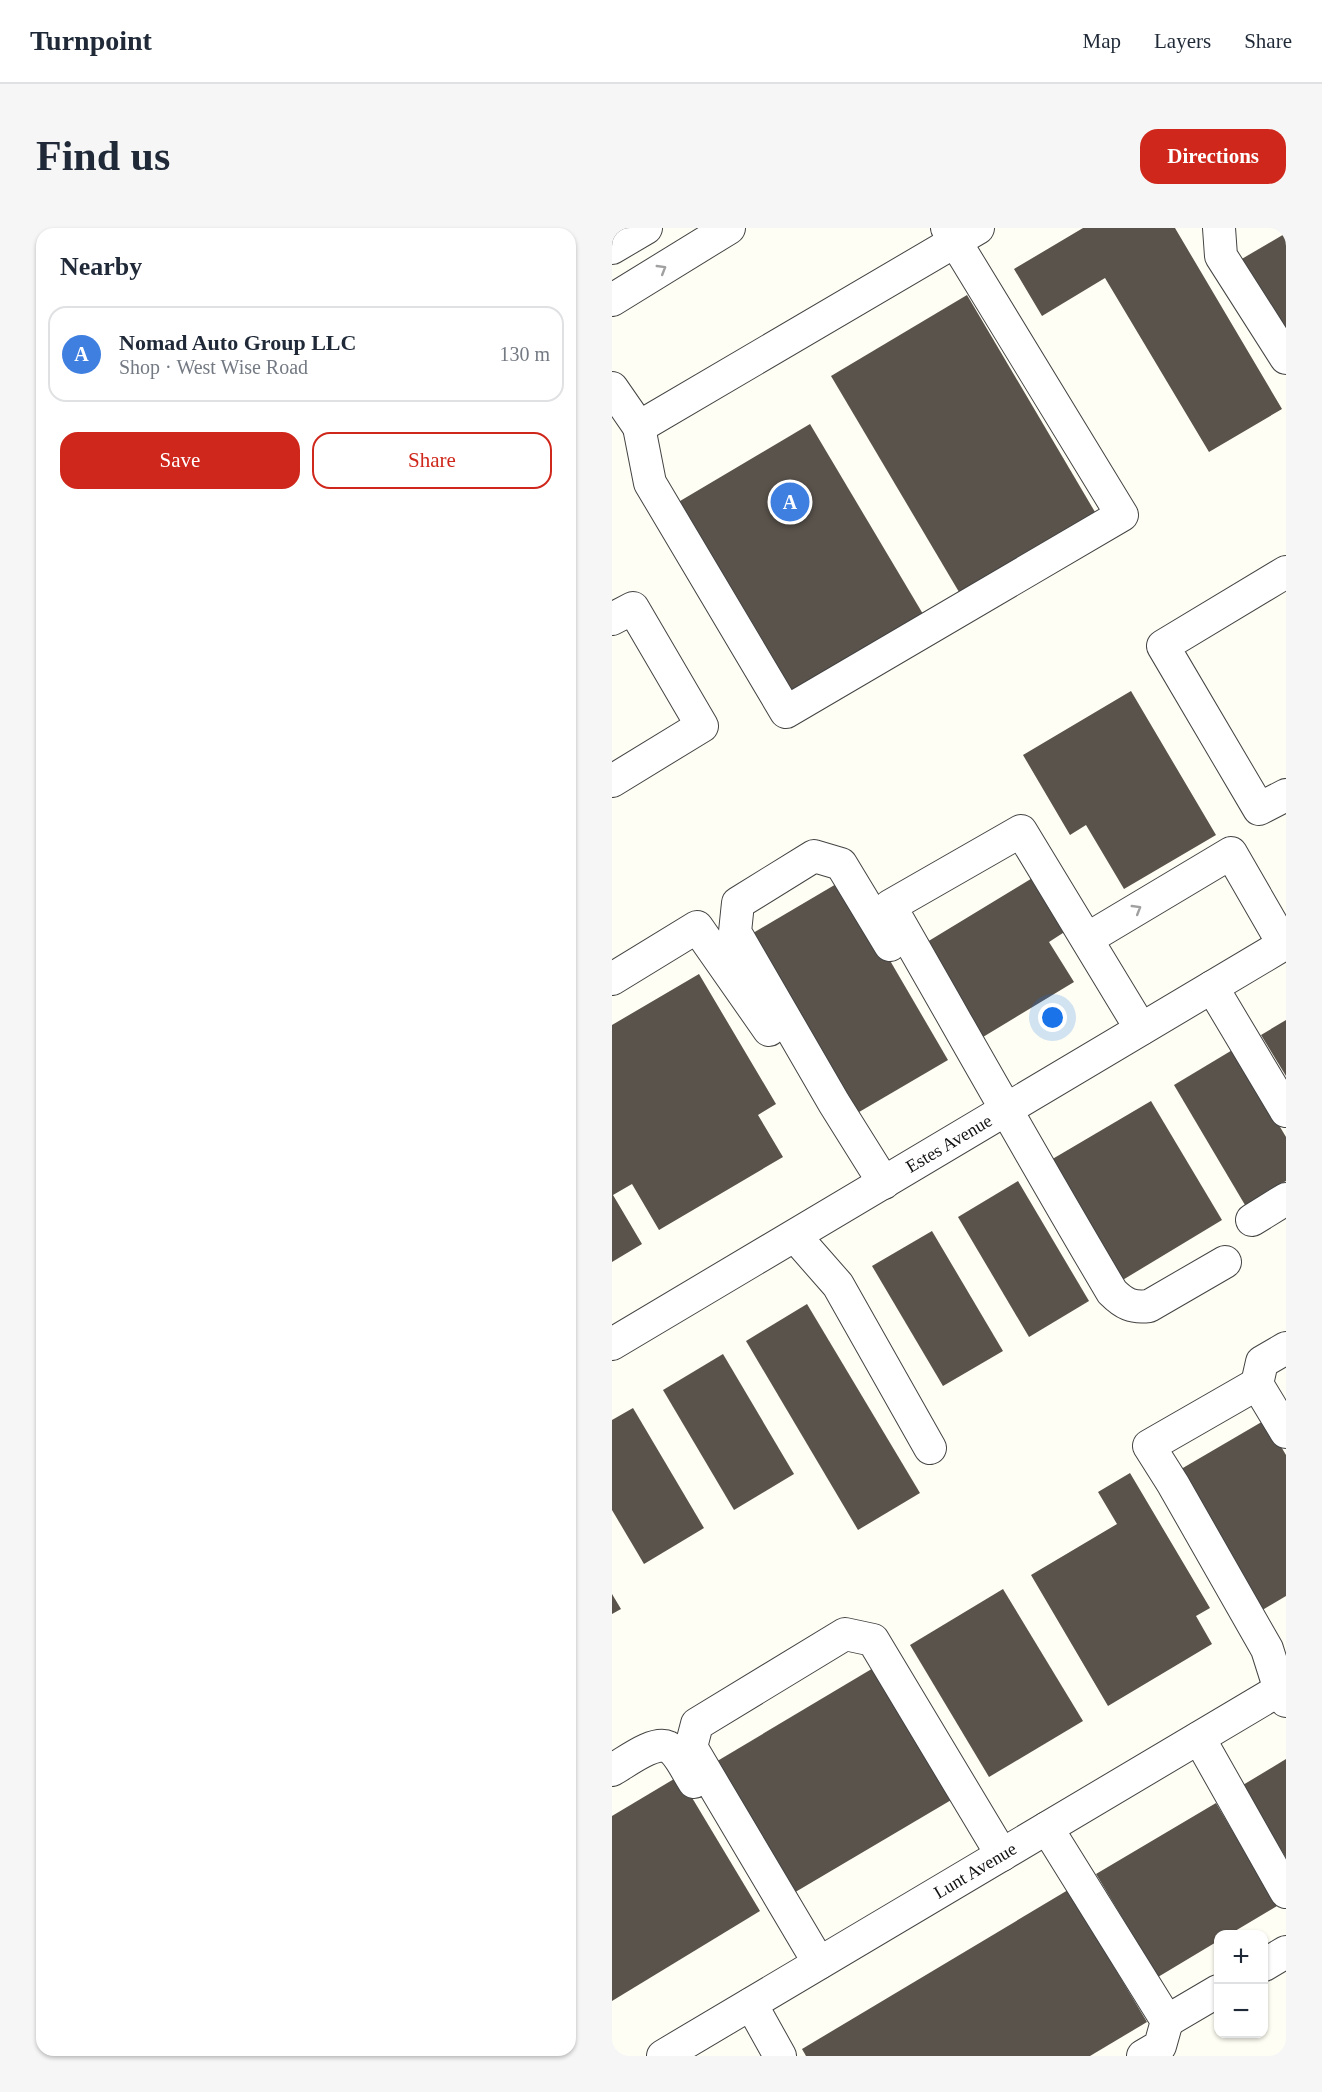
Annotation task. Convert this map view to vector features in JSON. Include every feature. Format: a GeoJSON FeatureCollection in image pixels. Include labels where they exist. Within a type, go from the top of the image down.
{"type":"FeatureCollection","features":[{"type":"Feature","properties":{"kind":"street"},"geometry":{"type":"LineString","coordinates":[[612,248],[646,228]]}},
{"type":"Feature","properties":{"kind":"street"},"geometry":{"type":"LineString","coordinates":[[612,300],[729,228]]}},
{"type":"Feature","properties":{"kind":"street"},"geometry":{"type":"LineString","coordinates":[[1219,228],[1221,256],[1286,358]]}},
{"type":"Feature","properties":{"kind":"street"},"geometry":{"type":"LineString","coordinates":[[612,388],[639,427],[650,483],[786,712],[1122,515],[960,233],[639,427]]}},
{"type":"Feature","properties":{"kind":"street"},"geometry":{"type":"LineString","coordinates":[[1286,572],[1163,646],[1259,809],[1286,795]]}},
{"type":"Feature","properties":{"kind":"street"},"geometry":{"type":"LineString","coordinates":[[612,619],[633,608],[702,726],[613,777]]}},
{"type":"Feature","properties":{"kind":"street"},"geometry":{"type":"LineString","coordinates":[[1000,1113],[890,906],[1021,831],[1141,1029]]}},
{"type":"Feature","properties":{"kind":"street"},"geometry":{"type":"LineString","coordinates":[[1087,939],[1231,853],[1285,944]]}},
{"type":"Feature","properties":{"kind":"street"},"geometry":{"type":"LineString","coordinates":[[878,1186],[834,1103],[735,932],[738,903],[814,856],[841,864],[1000,1113],[1028,1150],[1112,1292],[1122,1302],[1136,1308],[1149,1306],[1225,1262]]}},
{"type":"Feature","properties":{"kind":"street"},"geometry":{"type":"LineString","coordinates":[[612,979],[697,927],[878,1186]]}},
{"type":"Feature","properties":{"kind":"street","name":"Estes Avenue"},"geometry":{"type":"LineString","coordinates":[[612,1344],[1285,944]]}},
{"type":"Feature","properties":{"kind":"street"},"geometry":{"type":"LineString","coordinates":[[1212,987],[1286,1111]]}},
{"type":"Feature","properties":{"kind":"street"},"geometry":{"type":"LineString","coordinates":[[1252,1220],[1286,1199]]}},
{"type":"Feature","properties":{"kind":"street"},"geometry":{"type":"LineString","coordinates":[[795,1236],[838,1285],[930,1448]]}},
{"type":"Feature","properties":{"kind":"street"},"geometry":{"type":"LineString","coordinates":[[1286,1348],[1262,1362],[1257,1384],[1286,1432]]}},
{"type":"Feature","properties":{"kind":"street"},"geometry":{"type":"LineString","coordinates":[[1257,1384],[1149,1446],[1267,1649],[1284,1692]]}},
{"type":"Feature","properties":{"kind":"street"},"geometry":{"type":"LineString","coordinates":[[814,1966],[691,1747],[697,1724],[846,1634],[873,1640],[1002,1855]]}},
{"type":"Feature","properties":{"kind":"street","name":"Lunt Avenue"},"geometry":{"type":"LineString","coordinates":[[663,2056],[1199,1738],[1284,1692]]}},
{"type":"Feature","properties":{"kind":"street"},"geometry":{"type":"LineString","coordinates":[[1199,1738],[1286,1892]]}},
{"type":"Feature","properties":{"kind":"street"},"geometry":{"type":"LineString","coordinates":[[612,1770],[656,1745],[668,1747],[677,1756],[814,1966]]}},
{"type":"Feature","properties":{"kind":"street"},"geometry":{"type":"LineString","coordinates":[[1047,1828],[1167,2021]]}},
{"type":"Feature","properties":{"kind":"street"},"geometry":{"type":"LineString","coordinates":[[1268,1962],[1286,1952]]}},
{"type":"Feature","properties":{"kind":"street"},"geometry":{"type":"LineString","coordinates":[[1143,2056],[1160,2046],[1167,2021],[1214,1993]]}},
{"type":"Feature","properties":{"kind":"street"},"geometry":{"type":"LineString","coordinates":[[751,2004],[780,2056]]}},
{"type":"Feature","properties":{"kind":"building"},"geometry":{"type":"Polygon","coordinates":[[[1083,228],[1175,228],[1282,409],[1209,452],[1105,278],[1042,316],[1014,269],[1083,228]]]}},
{"type":"Feature","properties":{"kind":"building"},"geometry":{"type":"Polygon","coordinates":[[[1286,233],[1286,338],[1240,260],[1286,233]]]}},
{"type":"Feature","properties":{"kind":"building"},"geometry":{"type":"Polygon","coordinates":[[[967,295],[1095,512],[959,592],[831,376],[967,295]]]}},
{"type":"Feature","properties":{"kind":"building"},"geometry":{"type":"Polygon","coordinates":[[[810,424],[923,614],[788,694],[675,504],[810,424]]]}},
{"type":"Feature","properties":{"kind":"building"},"geometry":{"type":"Polygon","coordinates":[[[1131,691],[1216,835],[1124,889],[1086,825],[1070,835],[1023,755],[1131,691]]]}},
{"type":"Feature","properties":{"kind":"building"},"geometry":{"type":"Polygon","coordinates":[[[1034,877],[1066,931],[1049,942],[1074,982],[983,1037],[927,942],[1034,877]]]}},
{"type":"Feature","properties":{"kind":"building"},"geometry":{"type":"Polygon","coordinates":[[[843,880],[948,1060],[854,1115],[748,936],[843,880]]]}},
{"type":"Feature","properties":{"kind":"building"},"geometry":{"type":"Polygon","coordinates":[[[699,974],[776,1104],[758,1115],[783,1157],[659,1230],[632,1184],[613,1195],[642,1244],[612,1262],[612,1025],[699,974]]]}},
{"type":"Feature","properties":{"kind":"building"},"geometry":{"type":"Polygon","coordinates":[[[1286,1020],[1286,1076],[1261,1035],[1286,1020]]]}},
{"type":"Feature","properties":{"kind":"building"},"geometry":{"type":"Polygon","coordinates":[[[1234,1049],[1286,1137],[1286,1181],[1245,1205],[1174,1085],[1234,1049]]]}},
{"type":"Feature","properties":{"kind":"building"},"geometry":{"type":"Polygon","coordinates":[[[1151,1101],[1222,1220],[1116,1284],[1044,1164],[1151,1101]]]}},
{"type":"Feature","properties":{"kind":"building"},"geometry":{"type":"Polygon","coordinates":[[[1018,1181],[1089,1301],[1029,1337],[958,1217],[1018,1181]]]}},
{"type":"Feature","properties":{"kind":"building"},"geometry":{"type":"Polygon","coordinates":[[[932,1231],[1003,1351],[943,1386],[872,1266],[932,1231]]]}},
{"type":"Feature","properties":{"kind":"building"},"geometry":{"type":"Polygon","coordinates":[[[807,1304],[920,1493],[858,1530],[746,1341],[807,1304]]]}},
{"type":"Feature","properties":{"kind":"building"},"geometry":{"type":"Polygon","coordinates":[[[723,1354],[794,1474],[734,1510],[663,1390],[723,1354]]]}},
{"type":"Feature","properties":{"kind":"building"},"geometry":{"type":"Polygon","coordinates":[[[633,1408],[704,1528],[644,1564],[612,1510],[612,1420],[633,1408]]]}},
{"type":"Feature","properties":{"kind":"building"},"geometry":{"type":"Polygon","coordinates":[[[1265,1420],[1286,1455],[1286,1596],[1259,1612],[1176,1472],[1265,1420]]]}},
{"type":"Feature","properties":{"kind":"building"},"geometry":{"type":"Polygon","coordinates":[[[1130,1473],[1210,1608],[1196,1616],[1212,1644],[1108,1706],[1031,1575],[1117,1524],[1098,1492],[1130,1473]]]}},
{"type":"Feature","properties":{"kind":"building"},"geometry":{"type":"Polygon","coordinates":[[[1003,1589],[1083,1721],[989,1777],[910,1645],[1003,1589]]]}},
{"type":"Feature","properties":{"kind":"building"},"geometry":{"type":"Polygon","coordinates":[[[612,1594],[621,1609],[612,1614],[612,1594]]]}},
{"type":"Feature","properties":{"kind":"building"},"geometry":{"type":"Polygon","coordinates":[[[880,1664],[958,1796],[792,1894],[714,1763],[880,1664]]]}},
{"type":"Feature","properties":{"kind":"building"},"geometry":{"type":"Polygon","coordinates":[[[1286,1759],[1286,1858],[1243,1785],[1286,1759]]]}},
{"type":"Feature","properties":{"kind":"building"},"geometry":{"type":"Polygon","coordinates":[[[679,1776],[760,1911],[612,2001],[612,1816],[679,1776]]]}},
{"type":"Feature","properties":{"kind":"building"},"geometry":{"type":"Polygon","coordinates":[[[1216,1803],[1277,1906],[1237,1930],[1214,1930],[1214,1943],[1158,1977],[1096,1874],[1216,1803]]]}},
{"type":"Feature","properties":{"kind":"building"},"geometry":{"type":"Polygon","coordinates":[[[1068,1890],[1147,2022],[1090,2056],[806,2056],[802,2049],[1068,1890]]]}},
{"type":"Feature","properties":{"kind":"place","name":"Nomad Auto Group LLC"},"geometry":{"type":"Point","coordinates":[790,502]}}]}
